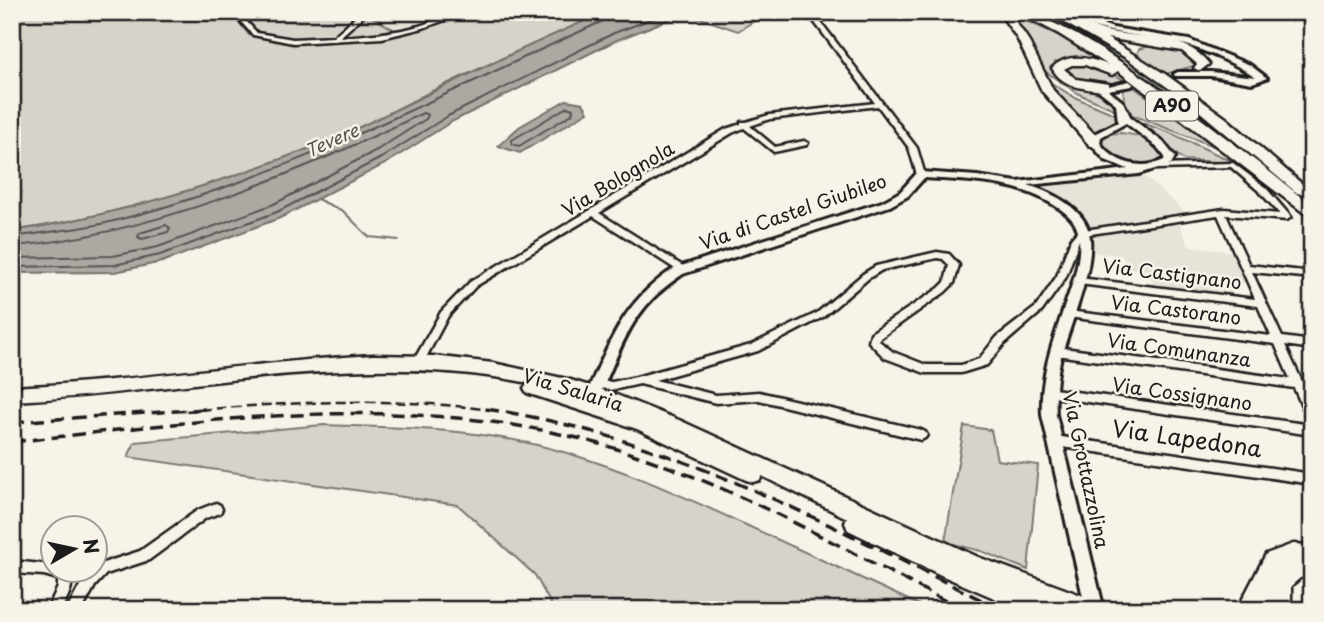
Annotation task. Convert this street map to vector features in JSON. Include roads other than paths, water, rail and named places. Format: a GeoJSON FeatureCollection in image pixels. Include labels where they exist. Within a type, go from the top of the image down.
{"type":"FeatureCollection","features":[{"type":"Feature","properties":{"kind":"highway"},"geometry":{"type":"LineString","coordinates":[[1004,12],[1023,38],[1048,91],[1095,143]]}},
{"type":"Feature","properties":{"kind":"highway","name":"A90"},"geometry":{"type":"LineString","coordinates":[[1022,12],[1077,39],[1174,107],[1312,214]]}},
{"type":"Feature","properties":{"kind":"highway","name":"A90"},"geometry":{"type":"LineString","coordinates":[[1035,12],[1077,32],[1111,53],[1312,200]]}},
{"type":"Feature","properties":{"kind":"highway"},"geometry":{"type":"LineString","coordinates":[[1049,12],[1106,41],[1149,69],[1237,136],[1312,200]]}},
{"type":"Feature","properties":{"kind":"highway"},"geometry":{"type":"LineString","coordinates":[[1049,12],[1102,34],[1185,48],[1201,64]]}},
{"type":"Feature","properties":{"kind":"highway"},"geometry":{"type":"LineString","coordinates":[[1149,69],[1133,54],[1133,49],[1141,44],[1156,42]]}},
{"type":"Feature","properties":{"kind":"highway"},"geometry":{"type":"LineString","coordinates":[[1111,90],[1070,80],[1061,74],[1058,68],[1071,61],[1098,65],[1174,107]]}},
{"type":"Feature","properties":{"kind":"highway"},"geometry":{"type":"LineString","coordinates":[[1249,610],[1274,562],[1293,555],[1312,556]]}},
{"type":"Feature","properties":{"kind":"highway"},"geometry":{"type":"LineString","coordinates":[[1278,603],[1281,582],[1289,570],[1312,565]]}},
{"type":"Feature","properties":{"kind":"main road","name":"Via Salaria"},"geometry":{"type":"LineString","coordinates":[[12,394],[337,365],[418,362],[505,370],[593,395],[701,436],[954,557],[1094,610]]}},
{"type":"Feature","properties":{"kind":"main road","name":"Via Salaria"},"geometry":{"type":"LineString","coordinates":[[12,403],[334,373],[397,370],[438,371],[494,378],[593,395],[927,558],[1049,610]]}},
{"type":"Feature","properties":{"kind":"street"},"geometry":{"type":"LineString","coordinates":[[235,12],[249,31],[262,37],[293,41],[405,32],[465,12]]}},
{"type":"Feature","properties":{"kind":"street"},"geometry":{"type":"LineString","coordinates":[[334,39],[365,12]]}},
{"type":"Feature","properties":{"kind":"street"},"geometry":{"type":"LineString","coordinates":[[593,395],[612,386],[754,348],[815,318],[880,268],[937,255],[946,256],[954,264],[947,285],[874,335],[874,342],[889,355],[925,369],[955,369],[980,363],[989,358],[1001,340],[1039,309],[1064,272],[1075,239],[1084,232],[1221,213],[1287,217],[1287,213],[1254,182],[1229,164],[1155,168],[1016,184],[921,175],[914,148],[810,12]]}},
{"type":"Feature","properties":{"kind":"street"},"geometry":{"type":"LineString","coordinates":[[1061,12],[1112,30],[1189,43],[1251,68],[1263,77],[1255,80],[1211,74],[1178,74]]}},
{"type":"Feature","properties":{"kind":"street"},"geometry":{"type":"LineString","coordinates":[[1165,77],[1201,64],[1237,78]]}},
{"type":"Feature","properties":{"kind":"street"},"geometry":{"type":"LineString","coordinates":[[1129,84],[1111,90],[1131,125],[1182,162],[1201,166]]}},
{"type":"Feature","properties":{"kind":"street","name":"Via Bolognola"},"geometry":{"type":"LineString","coordinates":[[418,362],[438,321],[464,291],[592,212],[744,124],[774,116],[880,104]]}},
{"type":"Feature","properties":{"kind":"street"},"geometry":{"type":"LineString","coordinates":[[1123,113],[1121,124],[1097,136],[1095,143],[1100,151],[1110,159],[1132,167],[1155,168],[1170,159],[1165,149]]}},
{"type":"Feature","properties":{"kind":"street"},"geometry":{"type":"LineString","coordinates":[[744,124],[774,150],[804,143]]}},
{"type":"Feature","properties":{"kind":"street"},"geometry":{"type":"LineString","coordinates":[[1108,131],[1126,131],[1148,137]]}},
{"type":"Feature","properties":{"kind":"street"},"geometry":{"type":"LineString","coordinates":[[1104,174],[1116,170],[1110,159]]}},
{"type":"Feature","properties":{"kind":"street","name":"Via di Castel Giubileo"},"geometry":{"type":"LineString","coordinates":[[593,395],[635,307],[658,284],[683,270],[886,204],[904,194],[921,175]]}},
{"type":"Feature","properties":{"kind":"street"},"geometry":{"type":"LineString","coordinates":[[1031,189],[1059,180]]}},
{"type":"Feature","properties":{"kind":"street"},"geometry":{"type":"LineString","coordinates":[[1016,184],[1031,189],[1069,210],[1084,232]]}},
{"type":"Feature","properties":{"kind":"street"},"geometry":{"type":"LineString","coordinates":[[592,212],[683,270]]}},
{"type":"Feature","properties":{"kind":"street"},"geometry":{"type":"LineString","coordinates":[[1221,213],[1297,384],[1308,398],[1312,416]]}},
{"type":"Feature","properties":{"kind":"street","name":"Via Grottazzolina"},"geometry":{"type":"LineString","coordinates":[[1084,232],[1079,281],[1056,351],[1047,392],[1055,441],[1094,610]]}},
{"type":"Feature","properties":{"kind":"street"},"geometry":{"type":"LineString","coordinates":[[1247,268],[1312,275]]}},
{"type":"Feature","properties":{"kind":"street","name":"Via Castignano"},"geometry":{"type":"LineString","coordinates":[[1079,281],[1262,303]]}},
{"type":"Feature","properties":{"kind":"street","name":"Via Castorano"},"geometry":{"type":"LineString","coordinates":[[1068,314],[1312,345]]}},
{"type":"Feature","properties":{"kind":"street","name":"Via Comunanza"},"geometry":{"type":"LineString","coordinates":[[1056,351],[1297,384]]}},
{"type":"Feature","properties":{"kind":"street"},"geometry":{"type":"LineString","coordinates":[[639,380],[718,399],[759,396],[921,435]]}},
{"type":"Feature","properties":{"kind":"street","name":"Via Cossignano"},"geometry":{"type":"LineString","coordinates":[[1047,392],[1312,430]]}},
{"type":"Feature","properties":{"kind":"street","name":"Via Lapedona"},"geometry":{"type":"LineString","coordinates":[[1055,441],[1312,479]]}},
{"type":"Feature","properties":{"kind":"street"},"geometry":{"type":"LineString","coordinates":[[74,610],[91,579],[102,569],[147,554],[202,514],[216,509]]}},
{"type":"Feature","properties":{"kind":"street"},"geometry":{"type":"LineString","coordinates":[[12,567],[44,569],[65,574],[65,588],[54,610]]}},
{"type":"Feature","properties":{"kind":"water","name":"Tevere"},"geometry":{"type":"Polygon","coordinates":[[[606,12],[688,12],[617,40],[451,122],[385,164],[280,218],[162,262],[115,272],[12,273],[12,231],[147,203],[213,183],[313,147],[540,40],[606,12]]]}},
{"type":"Feature","properties":{"kind":"water"},"geometry":{"type":"Polygon","coordinates":[[[566,100],[583,103],[588,112],[520,153],[498,146],[519,127],[566,100]]]}},
{"type":"Feature","properties":{"kind":"waterway"},"geometry":{"type":"LineString","coordinates":[[317,199],[343,211],[369,237],[399,240]]}},
{"type":"Feature","properties":{"kind":"tunnel"},"geometry":{"type":"LineString","coordinates":[[1129,84],[1165,77]]}},
{"type":"Feature","properties":{"kind":"railway"},"geometry":{"type":"LineString","coordinates":[[186,411],[342,402],[420,403],[493,410]]}},
{"type":"Feature","properties":{"kind":"railway"},"geometry":{"type":"LineString","coordinates":[[12,422],[206,409]]}},
{"type":"Feature","properties":{"kind":"railway"},"geometry":{"type":"LineString","coordinates":[[486,409],[493,410]]}},
{"type":"Feature","properties":{"kind":"railway"},"geometry":{"type":"LineString","coordinates":[[493,410],[498,411]]}},
{"type":"Feature","properties":{"kind":"railway"},"geometry":{"type":"LineString","coordinates":[[493,410],[554,422],[621,440],[687,463],[815,518],[1002,610]]}},
{"type":"Feature","properties":{"kind":"railway"},"geometry":{"type":"LineString","coordinates":[[12,442],[161,425],[311,414],[460,418],[534,429],[607,446],[699,479],[788,520],[963,610]]}}]}
